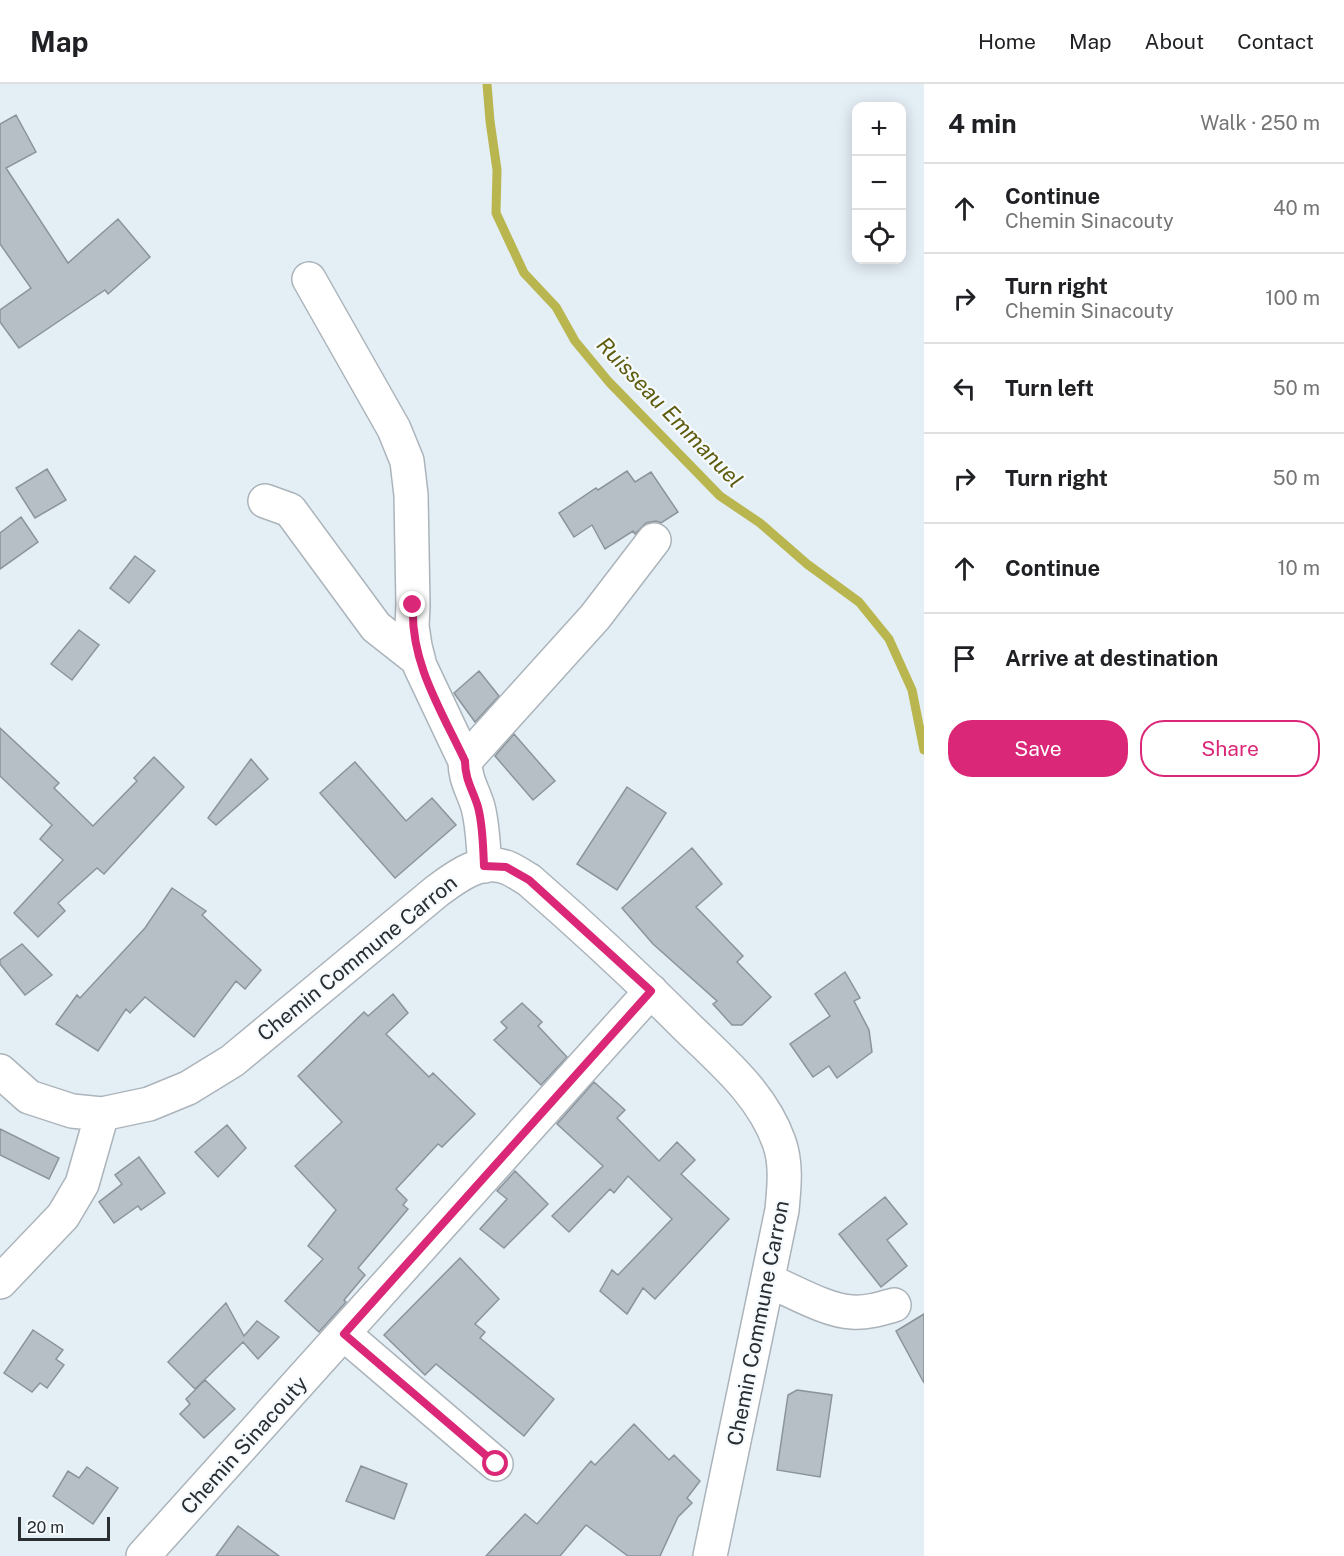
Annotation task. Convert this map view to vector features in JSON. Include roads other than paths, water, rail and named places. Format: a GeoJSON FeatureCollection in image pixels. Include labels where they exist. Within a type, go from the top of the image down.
{"type":"FeatureCollection","features":[{"type":"Feature","properties":{"kind":"street"},"geometry":{"type":"LineString","coordinates":[[309,279],[394,429],[407,461],[411,495],[412,626],[418,660],[465,761],[465,775],[478,807],[483,835],[484,866]]}},
{"type":"Feature","properties":{"kind":"street"},"geometry":{"type":"LineString","coordinates":[[265,501],[291,510],[376,627],[418,660]]}},
{"type":"Feature","properties":{"kind":"street"},"geometry":{"type":"LineString","coordinates":[[465,761],[595,617],[654,540]]}},
{"type":"Feature","properties":{"kind":"street","name":"Chemin Commune Carron"},"geometry":{"type":"LineString","coordinates":[[0,1071],[29,1097],[72,1111],[102,1114],[149,1104],[188,1088],[232,1061],[463,872],[484,866],[506,867],[529,880],[651,991],[749,1089],[766,1114],[780,1144],[784,1175],[782,1210],[710,1556]]}},
{"type":"Feature","properties":{"kind":"street","name":"Chemin Sinacouty"},"geometry":{"type":"LineString","coordinates":[[143,1556],[651,991]]}},
{"type":"Feature","properties":{"kind":"street"},"geometry":{"type":"LineString","coordinates":[[0,1282],[63,1216],[82,1184],[102,1114]]}},
{"type":"Feature","properties":{"kind":"street"},"geometry":{"type":"LineString","coordinates":[[769,1281],[829,1306],[850,1312],[873,1311],[894,1305]]}},
{"type":"Feature","properties":{"kind":"street"},"geometry":{"type":"LineString","coordinates":[[344,1334],[496,1464]]}},
{"type":"Feature","properties":{"kind":"waterway","name":"Ruisseau Emmanuel"},"geometry":{"type":"LineString","coordinates":[[487,84],[497,170],[496,213],[524,273],[556,307],[575,341],[609,382],[720,496],[760,523],[807,564],[859,602],[889,639],[912,690],[924,750]]}}]}
